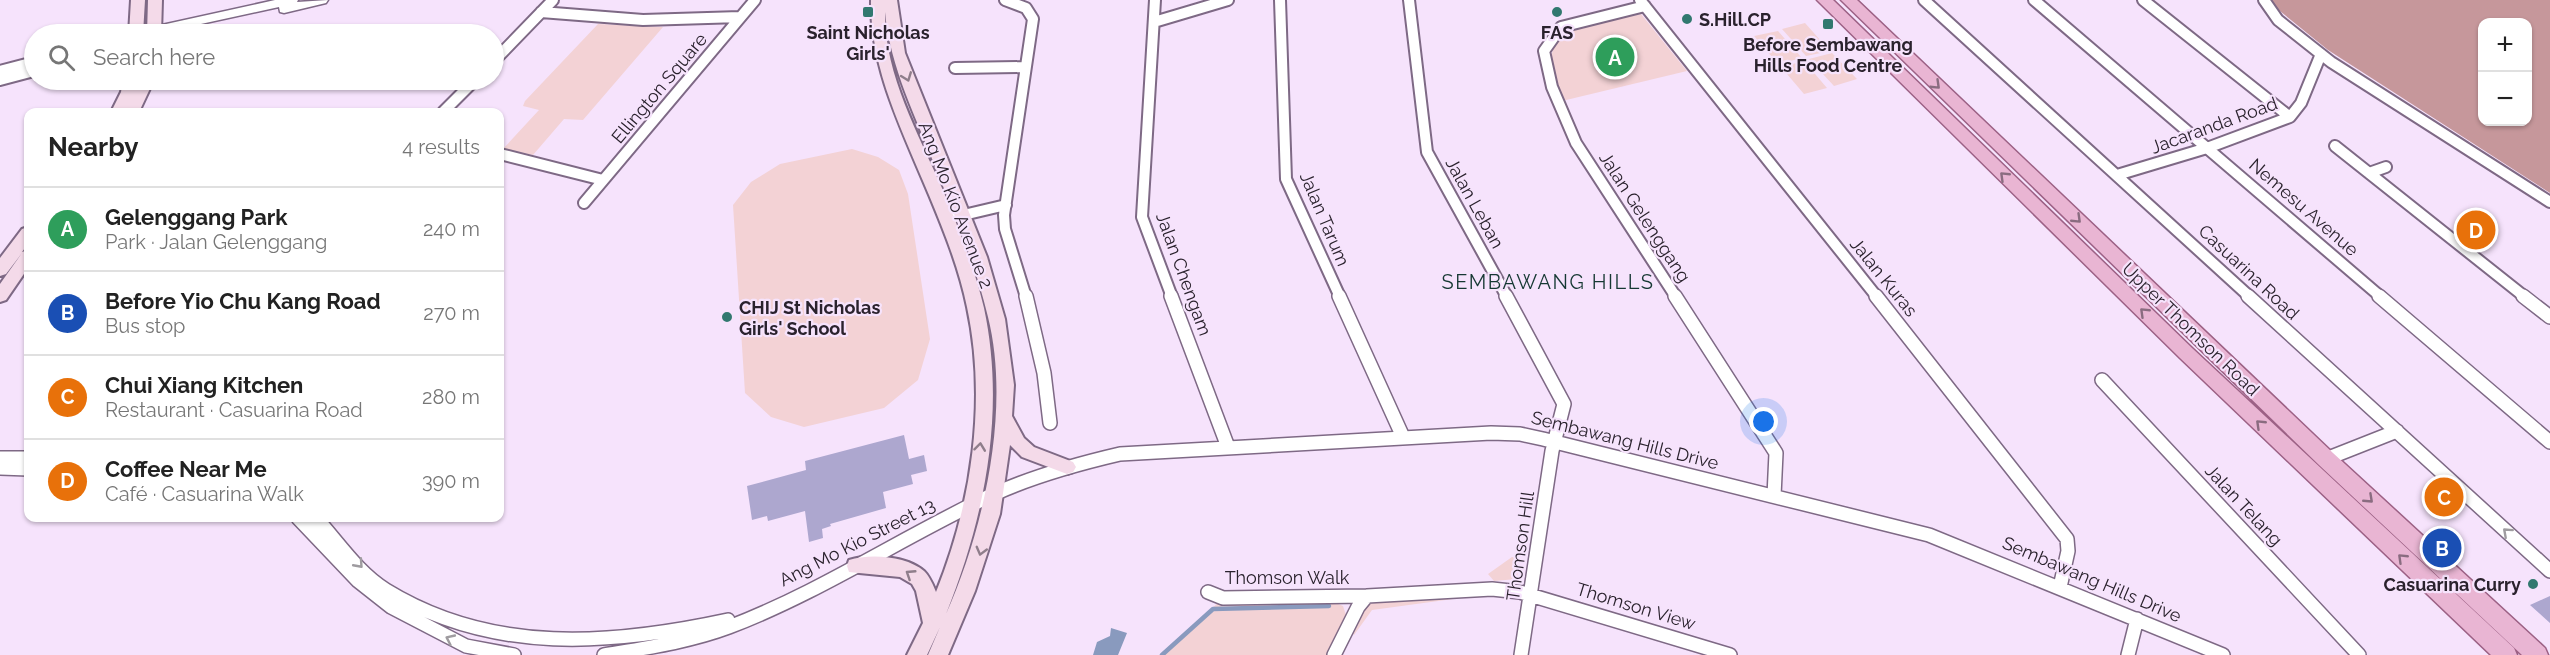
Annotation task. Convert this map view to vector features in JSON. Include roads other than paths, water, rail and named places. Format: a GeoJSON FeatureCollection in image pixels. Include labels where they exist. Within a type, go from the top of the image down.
{"type":"FeatureCollection","features":[{"type":"Feature","properties":{"kind":"main road"},"geometry":{"type":"LineString","coordinates":[[138,0],[138,24]]}},
{"type":"Feature","properties":{"kind":"main road"},"geometry":{"type":"LineString","coordinates":[[154,24],[155,0]]}},
{"type":"Feature","properties":{"kind":"main road","name":"Ang Mo Kio Avenue 2"},"geometry":{"type":"LineString","coordinates":[[878,0],[877,21],[883,56],[918,149],[979,257],[997,319],[1005,385],[1004,418],[995,494],[977,564],[938,655]]}},
{"type":"Feature","properties":{"kind":"main road","name":"Ang Mo Kio Avenue 2"},"geometry":{"type":"LineString","coordinates":[[890,0],[889,6],[898,53],[955,217],[976,309],[986,393],[984,423],[971,505],[958,556],[932,623],[916,655]]}},
{"type":"Feature","properties":{"kind":"main road","name":"Upper Thomson Road"},"geometry":{"type":"LineString","coordinates":[[1824,0],[2186,353],[2497,651]]}},
{"type":"Feature","properties":{"kind":"main road","name":"Upper Thomson Road"},"geometry":{"type":"LineString","coordinates":[[1848,0],[2326,459],[2537,655]]}},
{"type":"Feature","properties":{"kind":"main road"},"geometry":{"type":"LineString","coordinates":[[120,108],[128,90]]}},
{"type":"Feature","properties":{"kind":"main road"},"geometry":{"type":"LineString","coordinates":[[134,108],[142,90]]}},
{"type":"Feature","properties":{"kind":"main road"},"geometry":{"type":"LineString","coordinates":[[0,270],[24,238]]}},
{"type":"Feature","properties":{"kind":"main road"},"geometry":{"type":"LineString","coordinates":[[0,296],[24,262]]}},
{"type":"Feature","properties":{"kind":"main road"},"geometry":{"type":"LineString","coordinates":[[2186,353],[2181,341],[2184,338],[2192,337],[2207,344]]}},
{"type":"Feature","properties":{"kind":"main road"},"geometry":{"type":"LineString","coordinates":[[1004,418],[1018,443],[1029,452],[1067,467]]}},
{"type":"Feature","properties":{"kind":"main road"},"geometry":{"type":"LineString","coordinates":[[856,566],[889,566],[908,570],[925,586],[932,623]]}},
{"type":"Feature","properties":{"kind":"street"},"geometry":{"type":"LineString","coordinates":[[192,24],[292,0]]}},
{"type":"Feature","properties":{"kind":"street"},"geometry":{"type":"LineString","coordinates":[[222,24],[322,0]]}},
{"type":"Feature","properties":{"kind":"street"},"geometry":{"type":"LineString","coordinates":[[504,51],[553,0]]}},
{"type":"Feature","properties":{"kind":"street","name":"Ellington Square"},"geometry":{"type":"LineString","coordinates":[[584,203],[755,0]]}},
{"type":"Feature","properties":{"kind":"street"},"geometry":{"type":"LineString","coordinates":[[1005,0],[1023,5],[1031,12],[1033,18],[1006,205],[1005,229],[1034,323],[1047,390],[1050,423]]}},
{"type":"Feature","properties":{"kind":"street","name":"Jalan Chengam"},"geometry":{"type":"LineString","coordinates":[[1155,0],[1142,217],[1227,447]]}},
{"type":"Feature","properties":{"kind":"street"},"geometry":{"type":"LineString","coordinates":[[1154,22],[1228,0]]}},
{"type":"Feature","properties":{"kind":"street","name":"Jalan Tarum"},"geometry":{"type":"LineString","coordinates":[[1280,0],[1286,179],[1403,437]]}},
{"type":"Feature","properties":{"kind":"street","name":"Jalan Leban"},"geometry":{"type":"LineString","coordinates":[[1409,0],[1427,152],[1562,397],[1564,404],[1554,442]]}},
{"type":"Feature","properties":{"kind":"street","name":"Casuarina Road"},"geometry":{"type":"LineString","coordinates":[[1924,0],[2550,571]]}},
{"type":"Feature","properties":{"kind":"street","name":"Nemesu Avenue"},"geometry":{"type":"LineString","coordinates":[[2034,0],[2550,442]]}},
{"type":"Feature","properties":{"kind":"street"},"geometry":{"type":"LineString","coordinates":[[2143,0],[2290,117]]}},
{"type":"Feature","properties":{"kind":"street"},"geometry":{"type":"LineString","coordinates":[[2264,0],[2278,20],[2321,54],[2550,202]]}},
{"type":"Feature","properties":{"kind":"street","name":"Jalan Gelenggang"},"geometry":{"type":"LineString","coordinates":[[1643,3],[1561,27],[1544,51],[1545,63],[1561,111],[1576,143],[1776,453],[1774,496]]}},
{"type":"Feature","properties":{"kind":"street","name":"Jalan Kuras"},"geometry":{"type":"LineString","coordinates":[[1643,3],[2055,521],[2067,539],[2068,551],[2060,587]]}},
{"type":"Feature","properties":{"kind":"street","name":"Ellington Square"},"geometry":{"type":"LineString","coordinates":[[541,12],[643,20],[740,17]]}},
{"type":"Feature","properties":{"kind":"street","name":"Jacaranda Road"},"geometry":{"type":"LineString","coordinates":[[2117,175],[2207,147],[2290,117],[2301,103],[2321,54]]}},
{"type":"Feature","properties":{"kind":"street"},"geometry":{"type":"LineString","coordinates":[[0,71],[24,65]]}},
{"type":"Feature","properties":{"kind":"street"},"geometry":{"type":"LineString","coordinates":[[955,68],[1025,67]]}},
{"type":"Feature","properties":{"kind":"street"},"geometry":{"type":"LineString","coordinates":[[0,80],[24,74]]}},
{"type":"Feature","properties":{"kind":"street"},"geometry":{"type":"LineString","coordinates":[[447,108],[465,90]]}},
{"type":"Feature","properties":{"kind":"street"},"geometry":{"type":"LineString","coordinates":[[2335,146],[2550,317]]}},
{"type":"Feature","properties":{"kind":"street"},"geometry":{"type":"LineString","coordinates":[[504,155],[603,180]]}},
{"type":"Feature","properties":{"kind":"street"},"geometry":{"type":"LineString","coordinates":[[2369,173],[2386,167]]}},
{"type":"Feature","properties":{"kind":"street"},"geometry":{"type":"LineString","coordinates":[[955,217],[1006,205]]}},
{"type":"Feature","properties":{"kind":"street","name":"Jalan Telang"},"geometry":{"type":"LineString","coordinates":[[2102,380],[2359,655]]}},
{"type":"Feature","properties":{"kind":"street"},"geometry":{"type":"LineString","coordinates":[[2326,459],[2397,431]]}},
{"type":"Feature","properties":{"kind":"street","name":"Sembawang Hills Drive"},"geometry":{"type":"LineString","coordinates":[[995,494],[1067,467],[1120,454],[1403,437],[1520,434],[1929,535],[2223,655]]}},
{"type":"Feature","properties":{"kind":"street","name":"Thomson Hill"},"geometry":{"type":"LineString","coordinates":[[1521,655],[1554,442]]}},
{"type":"Feature","properties":{"kind":"street"},"geometry":{"type":"LineString","coordinates":[[0,458],[24,458]]}},
{"type":"Feature","properties":{"kind":"street"},"geometry":{"type":"LineString","coordinates":[[0,468],[24,469]]}},
{"type":"Feature","properties":{"kind":"street","name":"Ang Mo Kio Street 13"},"geometry":{"type":"LineString","coordinates":[[604,655],[673,643],[728,627],[774,607],[995,494]]}},
{"type":"Feature","properties":{"kind":"street"},"geometry":{"type":"LineString","coordinates":[[302,522],[358,581],[391,607],[466,646],[514,655]]}},
{"type":"Feature","properties":{"kind":"street","name":"Ang Mo Kio Street 13"},"geometry":{"type":"LineString","coordinates":[[320,522],[385,589],[419,609],[474,636],[533,647],[596,646],[673,633],[729,619],[735,622]]}},
{"type":"Feature","properties":{"kind":"street","name":"Thomson Walk"},"geometry":{"type":"LineString","coordinates":[[1208,592],[1223,598],[1367,596],[1492,589],[1531,594]]}},
{"type":"Feature","properties":{"kind":"street","name":"Thomson View"},"geometry":{"type":"LineString","coordinates":[[1531,594],[1730,655]]}},
{"type":"Feature","properties":{"kind":"street","name":"Thomson Walk"},"geometry":{"type":"LineString","coordinates":[[1334,655],[1358,607],[1367,596]]}},
{"type":"Feature","properties":{"kind":"street"},"geometry":{"type":"LineString","coordinates":[[2128,655],[2137,619]]}},
{"type":"Feature","properties":{"kind":"water"},"geometry":{"type":"Polygon","coordinates":[[[1111,628],[1127,633],[1118,655],[1093,655],[1097,642],[1110,636],[1111,628]]]}},
{"type":"Feature","properties":{"kind":"waterway"},"geometry":{"type":"LineString","coordinates":[[1162,655],[1213,609],[1329,606]]}},
{"type":"Feature","properties":{"kind":"place","name":"Saint Nicholas Girls'"},"geometry":{"type":"Point","coordinates":[868,12]}},
{"type":"Feature","properties":{"kind":"place","name":"FAS"},"geometry":{"type":"Point","coordinates":[1557,12]}},
{"type":"Feature","properties":{"kind":"place","name":"S.Hill.CP"},"geometry":{"type":"Point","coordinates":[1687,19]}},
{"type":"Feature","properties":{"kind":"place","name":"Before Sembawang Hills Food Centre"},"geometry":{"type":"Point","coordinates":[1828,24]}},
{"type":"Feature","properties":{"kind":"place","name":"Gelenggang Park"},"geometry":{"type":"Point","coordinates":[1615,57]}},
{"type":"Feature","properties":{"kind":"place","name":"Coffee Near Me"},"geometry":{"type":"Point","coordinates":[2476,230]}},
{"type":"Feature","properties":{"kind":"place","name":"CHIJ St Nicholas Girls' School"},"geometry":{"type":"Point","coordinates":[727,317]}},
{"type":"Feature","properties":{"kind":"place","name":"Chui Xiang Kitchen"},"geometry":{"type":"Point","coordinates":[2444,497]}},
{"type":"Feature","properties":{"kind":"place","name":"Before Yio Chu Kang Road"},"geometry":{"type":"Point","coordinates":[2442,548]}},
{"type":"Feature","properties":{"kind":"place","name":"Casuarina Curry"},"geometry":{"type":"Point","coordinates":[2533,584]}},
{"type":"Feature","properties":{"kind":"district","name":"SEMBAWANG HILLS"},"geometry":{"type":"Point","coordinates":[1548,282]}}]}
